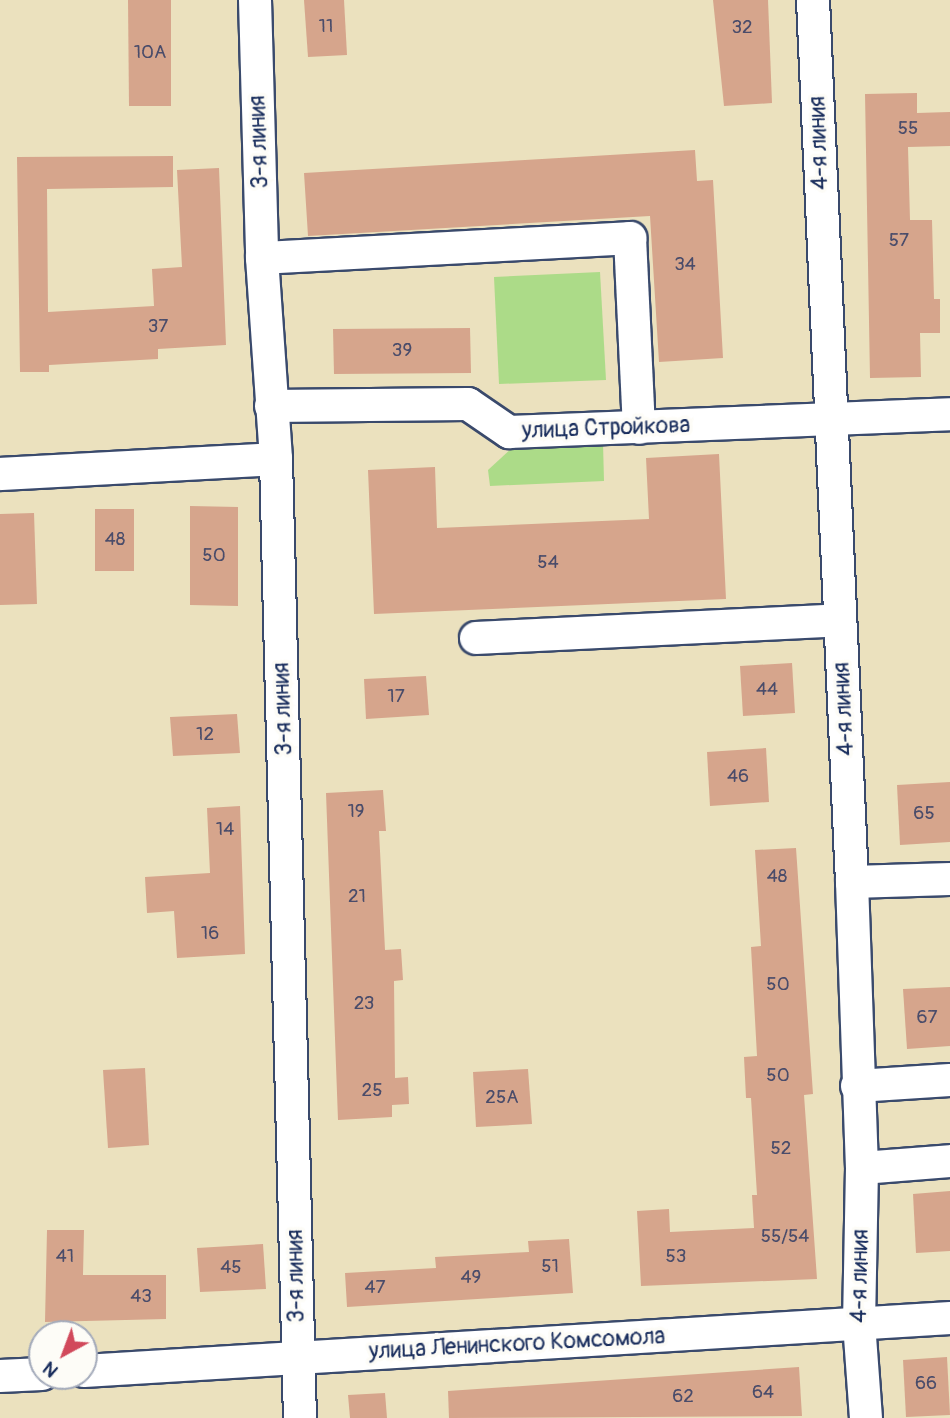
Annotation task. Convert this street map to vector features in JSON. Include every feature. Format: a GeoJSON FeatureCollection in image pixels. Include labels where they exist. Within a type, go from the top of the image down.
{"type":"FeatureCollection","features":[{"type":"Feature","properties":{"kind":"street","name":"3-я линия"},"geometry":{"type":"LineString","coordinates":[[255,0],[262,258],[275,459],[300,1418]]}},
{"type":"Feature","properties":{"kind":"street","name":"4-я линия"},"geometry":{"type":"LineString","coordinates":[[813,0],[852,882],[857,1086],[862,1168],[859,1323],[866,1418]]}},
{"type":"Feature","properties":{"kind":"street"},"geometry":{"type":"LineString","coordinates":[[262,258],[630,238],[639,428]]}},
{"type":"Feature","properties":{"kind":"street","name":"улица Стройкова"},"geometry":{"type":"LineString","coordinates":[[271,406],[468,404],[509,432],[950,414]]}},
{"type":"Feature","properties":{"kind":"street"},"geometry":{"type":"LineString","coordinates":[[0,474],[275,459]]}},
{"type":"Feature","properties":{"kind":"street"},"geometry":{"type":"LineString","coordinates":[[476,638],[840,620]]}},
{"type":"Feature","properties":{"kind":"street"},"geometry":{"type":"LineString","coordinates":[[852,882],[950,879]]}},
{"type":"Feature","properties":{"kind":"street"},"geometry":{"type":"LineString","coordinates":[[857,1086],[950,1080]]}},
{"type":"Feature","properties":{"kind":"street"},"geometry":{"type":"LineString","coordinates":[[862,1168],[950,1161]]}},
{"type":"Feature","properties":{"kind":"street","name":"улица Ленинского Комсомола"},"geometry":{"type":"LineString","coordinates":[[98,1370],[950,1318]]}},
{"type":"Feature","properties":{"kind":"street"},"geometry":{"type":"LineString","coordinates":[[0,1376],[28,1375]]}},
{"type":"Feature","properties":{"kind":"green space"},"geometry":{"type":"Polygon","coordinates":[[[600,272],[606,380],[499,384],[494,277],[600,272]]]}},
{"type":"Feature","properties":{"kind":"green space"},"geometry":{"type":"Polygon","coordinates":[[[603,443],[604,481],[490,486],[488,470],[512,448],[603,443]]]}},
{"type":"Feature","properties":{"kind":"building"},"geometry":{"type":"Polygon","coordinates":[[[128,0],[171,0],[171,106],[129,106],[128,0]]]}},
{"type":"Feature","properties":{"kind":"building"},"geometry":{"type":"Polygon","coordinates":[[[304,0],[344,0],[347,55],[308,57],[304,0]]]}},
{"type":"Feature","properties":{"kind":"building"},"geometry":{"type":"Polygon","coordinates":[[[713,0],[768,0],[772,103],[724,106],[713,0]]]}},
{"type":"Feature","properties":{"kind":"building"},"geometry":{"type":"Polygon","coordinates":[[[917,93],[917,113],[950,112],[950,146],[908,147],[910,220],[932,220],[934,299],[940,299],[940,333],[920,333],[921,377],[870,378],[865,94],[917,93]]]}},
{"type":"Feature","properties":{"kind":"building"},"geometry":{"type":"Polygon","coordinates":[[[695,150],[697,181],[713,180],[723,358],[659,362],[650,216],[308,236],[304,173],[695,150]]]}},
{"type":"Feature","properties":{"kind":"building"},"geometry":{"type":"Polygon","coordinates":[[[173,156],[173,187],[47,189],[48,312],[154,306],[152,269],[182,267],[177,170],[219,168],[226,345],[158,349],[158,359],[49,365],[49,372],[20,372],[17,157],[173,156]]]}},
{"type":"Feature","properties":{"kind":"building"},"geometry":{"type":"Polygon","coordinates":[[[470,328],[471,373],[334,374],[333,329],[470,328]]]}},
{"type":"Feature","properties":{"kind":"building"},"geometry":{"type":"Polygon","coordinates":[[[719,454],[726,599],[374,614],[368,470],[435,467],[437,528],[649,519],[646,458],[719,454]]]}},
{"type":"Feature","properties":{"kind":"building"},"geometry":{"type":"Polygon","coordinates":[[[190,506],[238,507],[238,606],[190,605],[190,506]]]}},
{"type":"Feature","properties":{"kind":"building"},"geometry":{"type":"Polygon","coordinates":[[[95,509],[134,509],[134,571],[95,571],[95,509]]]}},
{"type":"Feature","properties":{"kind":"building"},"geometry":{"type":"Polygon","coordinates":[[[34,513],[37,604],[0,605],[0,514],[34,513]]]}},
{"type":"Feature","properties":{"kind":"building"},"geometry":{"type":"Polygon","coordinates":[[[792,663],[795,713],[743,716],[740,666],[792,663]]]}},
{"type":"Feature","properties":{"kind":"building"},"geometry":{"type":"Polygon","coordinates":[[[426,676],[429,715],[366,719],[364,679],[426,676]]]}},
{"type":"Feature","properties":{"kind":"building"},"geometry":{"type":"Polygon","coordinates":[[[237,714],[240,753],[173,756],[170,717],[237,714]]]}},
{"type":"Feature","properties":{"kind":"building"},"geometry":{"type":"Polygon","coordinates":[[[766,748],[769,802],[710,806],[707,752],[766,748]]]}},
{"type":"Feature","properties":{"kind":"building"},"geometry":{"type":"Polygon","coordinates":[[[950,782],[950,842],[900,845],[897,785],[950,782]]]}},
{"type":"Feature","properties":{"kind":"building"},"geometry":{"type":"Polygon","coordinates":[[[383,790],[386,831],[379,831],[385,950],[401,949],[403,980],[394,981],[395,1078],[408,1077],[409,1104],[392,1105],[392,1117],[338,1120],[326,793],[383,790]]]}},
{"type":"Feature","properties":{"kind":"building"},"geometry":{"type":"Polygon","coordinates":[[[240,806],[245,954],[177,958],[174,911],[147,913],[145,877],[210,873],[207,808],[240,806]]]}},
{"type":"Feature","properties":{"kind":"building"},"geometry":{"type":"Polygon","coordinates":[[[796,848],[813,1094],[804,1095],[817,1279],[641,1286],[637,1211],[669,1209],[670,1232],[754,1228],[752,1195],[757,1195],[751,1098],[746,1098],[744,1057],[757,1056],[751,947],[761,946],[755,850],[796,848]]]}},
{"type":"Feature","properties":{"kind":"building"},"geometry":{"type":"Polygon","coordinates":[[[950,987],[950,1046],[907,1049],[903,989],[950,987]]]}},
{"type":"Feature","properties":{"kind":"building"},"geometry":{"type":"Polygon","coordinates":[[[145,1068],[149,1145],[108,1148],[103,1070],[145,1068]]]}},
{"type":"Feature","properties":{"kind":"building"},"geometry":{"type":"Polygon","coordinates":[[[528,1069],[532,1124],[476,1127],[473,1072],[528,1069]]]}},
{"type":"Feature","properties":{"kind":"building"},"geometry":{"type":"Polygon","coordinates":[[[950,1191],[950,1251],[916,1253],[913,1194],[950,1191]]]}},
{"type":"Feature","properties":{"kind":"building"},"geometry":{"type":"Polygon","coordinates":[[[47,1230],[84,1230],[83,1275],[166,1275],[166,1319],[45,1320],[47,1230]]]}},
{"type":"Feature","properties":{"kind":"building"},"geometry":{"type":"Polygon","coordinates":[[[569,1239],[573,1293],[347,1307],[345,1273],[436,1268],[435,1257],[529,1252],[528,1241],[569,1239]]]}},
{"type":"Feature","properties":{"kind":"building"},"geometry":{"type":"Polygon","coordinates":[[[263,1244],[266,1289],[200,1292],[197,1248],[263,1244]]]}},
{"type":"Feature","properties":{"kind":"building"},"geometry":{"type":"Polygon","coordinates":[[[947,1357],[950,1415],[906,1417],[903,1360],[947,1357]]]}},
{"type":"Feature","properties":{"kind":"building"},"geometry":{"type":"Polygon","coordinates":[[[799,1367],[802,1416],[449,1418],[448,1391],[799,1367]]]}},
{"type":"Feature","properties":{"kind":"building"},"geometry":{"type":"Polygon","coordinates":[[[385,1393],[387,1418],[350,1418],[348,1395],[385,1393]]]}}]}
